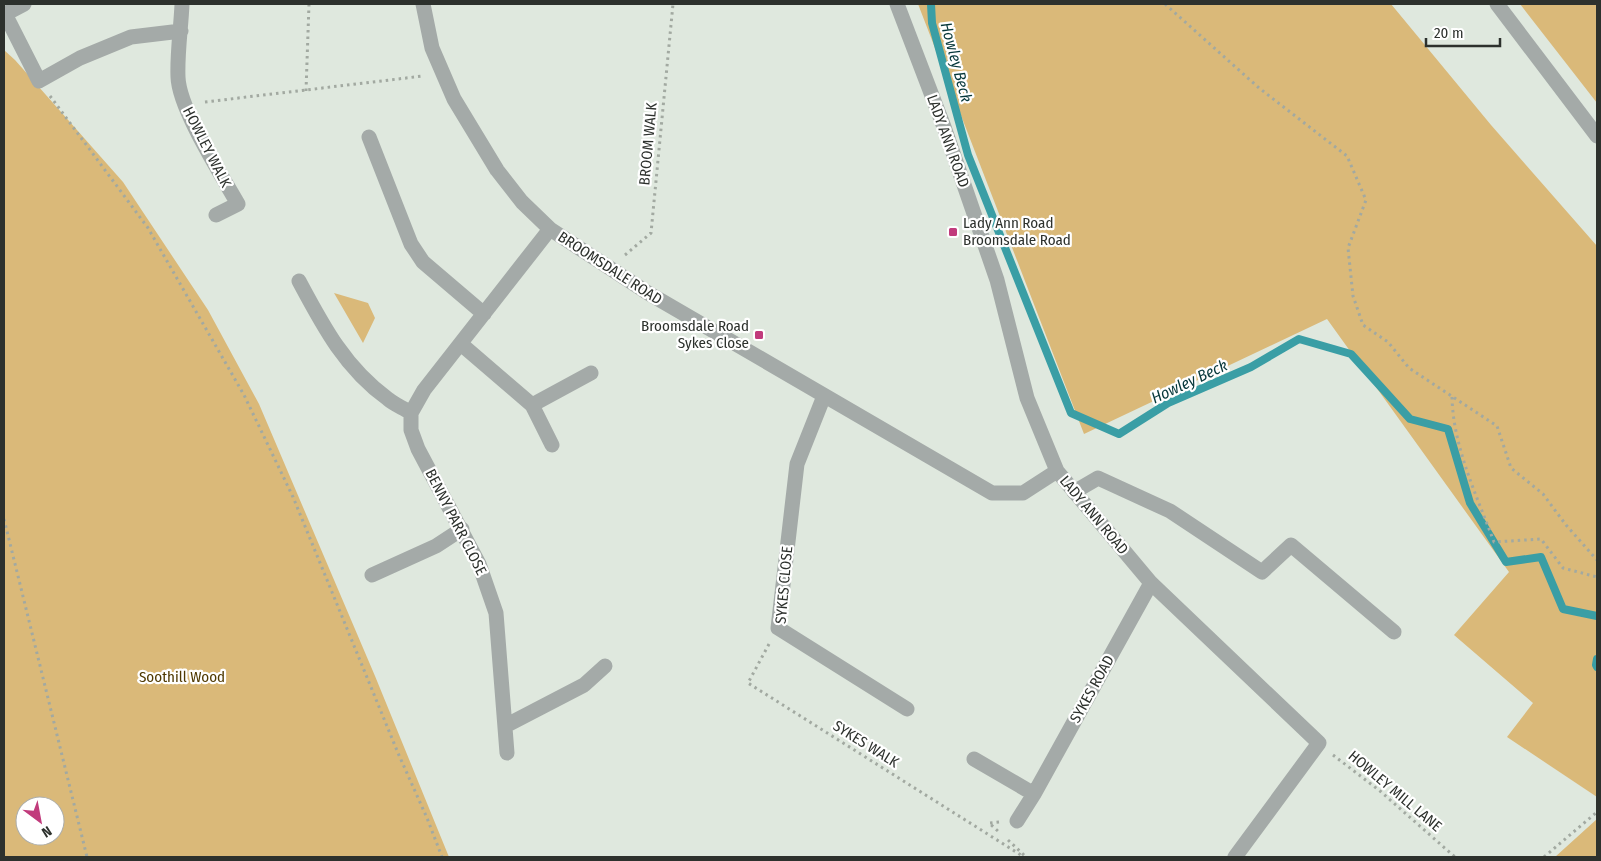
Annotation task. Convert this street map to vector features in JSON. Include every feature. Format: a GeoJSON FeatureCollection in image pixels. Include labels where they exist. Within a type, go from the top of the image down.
{"type":"FeatureCollection","features":[{"type":"Feature","properties":{"kind":"street"},"geometry":{"type":"LineString","coordinates":[[24,4],[5,14],[39,81],[80,58],[131,37],[181,31]]}},
{"type":"Feature","properties":{"kind":"street","name":"HOWLEY WALK"},"geometry":{"type":"LineString","coordinates":[[182,4],[178,78],[185,106],[209,154],[238,204],[216,215]]}},
{"type":"Feature","properties":{"kind":"street","name":"BROOMSDALE ROAD"},"geometry":{"type":"LineString","coordinates":[[423,4],[432,48],[454,99],[497,170],[522,202],[550,229],[648,293],[992,492],[1023,492],[1057,471]]}},
{"type":"Feature","properties":{"kind":"street","name":"LADY ANN ROAD"},"geometry":{"type":"LineString","coordinates":[[896,4],[951,145],[997,280],[1027,398],[1057,471],[1151,583],[1319,743]]}},
{"type":"Feature","properties":{"kind":"street"},"geometry":{"type":"LineString","coordinates":[[1497,4],[1597,136]]}},
{"type":"Feature","properties":{"kind":"street"},"geometry":{"type":"LineString","coordinates":[[369,137],[411,244],[423,262],[484,314]]}},
{"type":"Feature","properties":{"kind":"street"},"geometry":{"type":"LineString","coordinates":[[299,281],[328,334],[342,354],[388,400],[411,412],[424,390],[550,229]]}},
{"type":"Feature","properties":{"kind":"street"},"geometry":{"type":"LineString","coordinates":[[461,344],[532,405],[552,444]]}},
{"type":"Feature","properties":{"kind":"street"},"geometry":{"type":"LineString","coordinates":[[532,405],[591,373]]}},
{"type":"Feature","properties":{"kind":"street","name":"SYKES CLOSE"},"geometry":{"type":"LineString","coordinates":[[824,396],[797,464],[778,628],[907,708]]}},
{"type":"Feature","properties":{"kind":"street","name":"BENNY PARR CLOSE"},"geometry":{"type":"LineString","coordinates":[[411,412],[411,430],[418,449],[479,564],[496,613],[507,753]]}},
{"type":"Feature","properties":{"kind":"street"},"geometry":{"type":"LineString","coordinates":[[1074,492],[1098,478],[1170,511],[1262,572],[1291,545],[1394,632]]}},
{"type":"Feature","properties":{"kind":"street"},"geometry":{"type":"LineString","coordinates":[[372,575],[436,546],[462,529]]}},
{"type":"Feature","properties":{"kind":"street","name":"SYKES ROAD"},"geometry":{"type":"LineString","coordinates":[[1017,822],[1151,583]]}},
{"type":"Feature","properties":{"kind":"street"},"geometry":{"type":"LineString","coordinates":[[505,726],[584,685],[605,666]]}},
{"type":"Feature","properties":{"kind":"street"},"geometry":{"type":"LineString","coordinates":[[1235,857],[1319,743]]}},
{"type":"Feature","properties":{"kind":"street"},"geometry":{"type":"LineString","coordinates":[[974,759],[1034,794]]}},
{"type":"Feature","properties":{"kind":"path"},"geometry":{"type":"LineString","coordinates":[[306,91],[309,4]]}},
{"type":"Feature","properties":{"kind":"path","name":"BROOM WALK"},"geometry":{"type":"LineString","coordinates":[[610,268],[651,233],[673,4]]}},
{"type":"Feature","properties":{"kind":"path"},"geometry":{"type":"LineString","coordinates":[[1165,4],[1259,88],[1347,156],[1366,200],[1348,248],[1353,296],[1363,326],[1388,342],[1409,368],[1497,426],[1511,468],[1543,494],[1566,525],[1597,560]]}},
{"type":"Feature","properties":{"kind":"path"},"geometry":{"type":"LineString","coordinates":[[185,106],[424,76],[442,72]]}},
{"type":"Feature","properties":{"kind":"path"},"geometry":{"type":"LineString","coordinates":[[39,81],[148,228],[244,395],[293,497],[442,857]]}},
{"type":"Feature","properties":{"kind":"path"},"geometry":{"type":"LineString","coordinates":[[1452,396],[1452,418],[1466,466],[1494,542],[1541,539],[1563,568],[1597,577]]}},
{"type":"Feature","properties":{"kind":"path"},"geometry":{"type":"LineString","coordinates":[[4,519],[87,857]]}},
{"type":"Feature","properties":{"kind":"path","name":"SYKES WALK"},"geometry":{"type":"LineString","coordinates":[[778,628],[748,683],[1024,857]]}},
{"type":"Feature","properties":{"kind":"path","name":"HOWLEY MILL LANE"},"geometry":{"type":"LineString","coordinates":[[1319,743],[1380,791],[1455,857]]}},
{"type":"Feature","properties":{"kind":"path"},"geometry":{"type":"LineString","coordinates":[[1544,857],[1597,812]]}},
{"type":"Feature","properties":{"kind":"green space"},"geometry":{"type":"Polygon","coordinates":[[[918,4],[1391,4],[1491,125],[1597,246],[1597,797],[1507,737],[1533,703],[1454,635],[1509,572],[1327,319],[1084,434],[918,4]]]}},
{"type":"Feature","properties":{"kind":"green space"},"geometry":{"type":"Polygon","coordinates":[[[1520,4],[1597,4],[1597,103],[1520,4]]]}},
{"type":"Feature","properties":{"kind":"green space","name":"Soothill Wood"},"geometry":{"type":"Polygon","coordinates":[[[4,50],[123,182],[208,310],[259,404],[375,676],[449,857],[4,857],[4,50]]]}},
{"type":"Feature","properties":{"kind":"green space"},"geometry":{"type":"Polygon","coordinates":[[[334,293],[368,303],[375,318],[363,343],[334,293]]]}},
{"type":"Feature","properties":{"kind":"green space"},"geometry":{"type":"Polygon","coordinates":[[[1597,819],[1597,857],[1555,857],[1597,819]]]}},
{"type":"Feature","properties":{"kind":"waterway","name":"Howley Beck"},"geometry":{"type":"LineString","coordinates":[[931,4],[932,23],[968,155],[1071,413],[1119,434],[1168,403],[1251,367],[1299,339],[1351,354],[1410,419],[1448,429],[1470,503],[1506,562],[1541,557],[1563,609],[1597,616]]}},
{"type":"Feature","properties":{"kind":"waterway","name":"Howley Beck"},"geometry":{"type":"LineString","coordinates":[[1597,659],[1597,667]]}},
{"type":"Feature","properties":{"kind":"place","name":"Lady Ann Road Broomsdale Road"},"geometry":{"type":"Point","coordinates":[953,232]}},
{"type":"Feature","properties":{"kind":"place","name":"Broomsdale Road Sykes Close"},"geometry":{"type":"Point","coordinates":[759,335]}}]}
